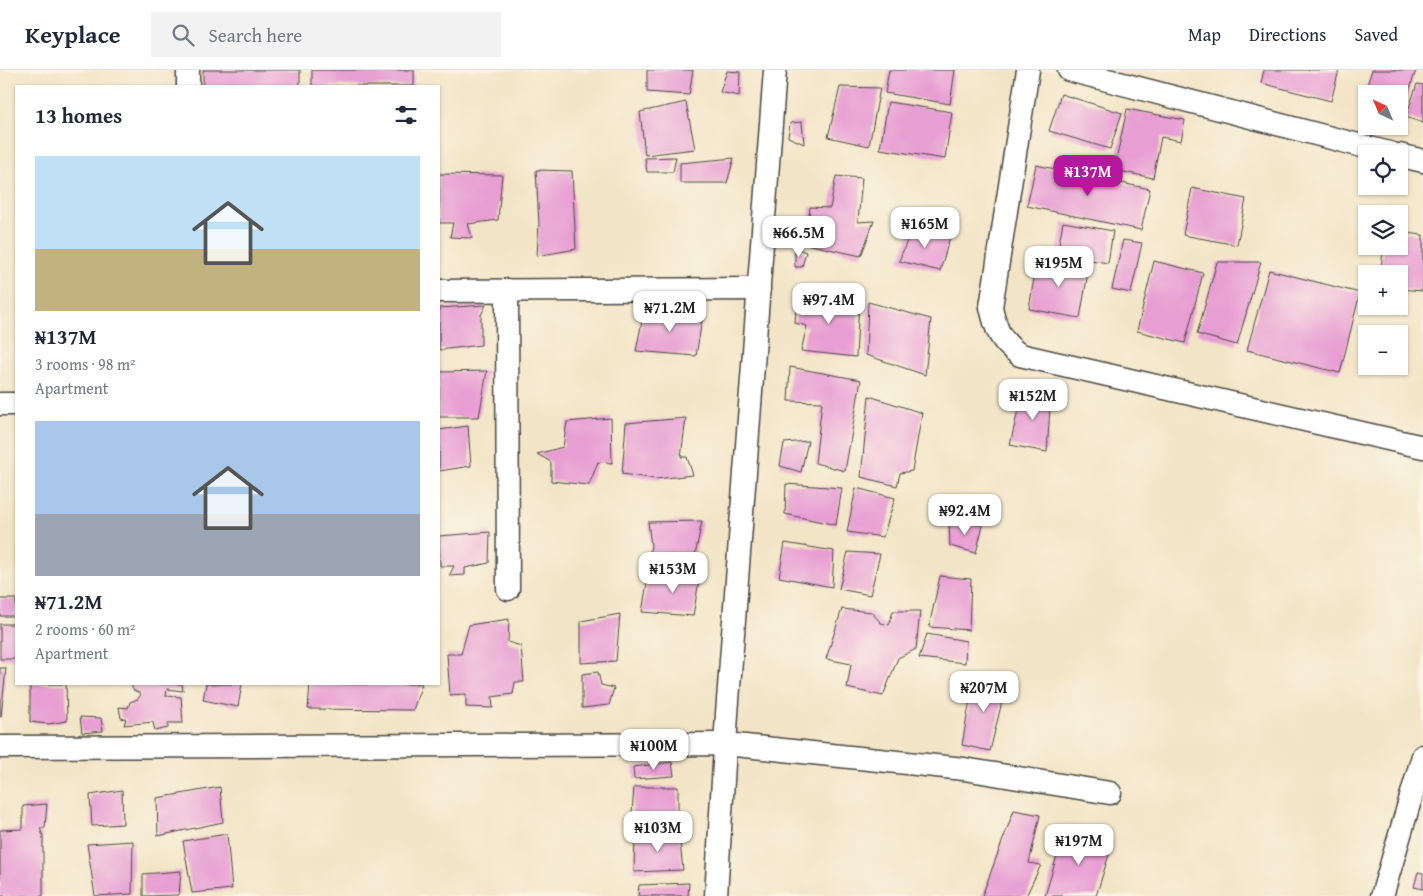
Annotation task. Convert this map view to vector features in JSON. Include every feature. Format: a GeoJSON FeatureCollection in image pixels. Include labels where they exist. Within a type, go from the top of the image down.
{"type":"FeatureCollection","features":[{"type":"Feature","properties":{"kind":"street"},"geometry":{"type":"LineString","coordinates":[[188,70],[188,85]]}},
{"type":"Feature","properties":{"kind":"street"},"geometry":{"type":"LineString","coordinates":[[716,896],[775,70]]}},
{"type":"Feature","properties":{"kind":"street"},"geometry":{"type":"LineString","coordinates":[[1028,70],[991,307],[995,326],[1005,344],[1020,355],[1423,447]]}},
{"type":"Feature","properties":{"kind":"street"},"geometry":{"type":"LineString","coordinates":[[1069,70],[1358,145]]}},
{"type":"Feature","properties":{"kind":"street"},"geometry":{"type":"LineString","coordinates":[[1408,157],[1423,161]]}},
{"type":"Feature","properties":{"kind":"street"},"geometry":{"type":"LineString","coordinates":[[440,291],[759,289]]}},
{"type":"Feature","properties":{"kind":"street"},"geometry":{"type":"LineString","coordinates":[[507,290],[508,589]]}},
{"type":"Feature","properties":{"kind":"street"},"geometry":{"type":"LineString","coordinates":[[0,404],[15,404]]}},
{"type":"Feature","properties":{"kind":"street"},"geometry":{"type":"LineString","coordinates":[[0,747],[726,744],[964,769],[1110,793]]}},
{"type":"Feature","properties":{"kind":"street"},"geometry":{"type":"LineString","coordinates":[[1382,896],[1423,756]]}},
{"type":"Feature","properties":{"kind":"building"},"geometry":{"type":"Polygon","coordinates":[[[203,70],[300,70],[300,85],[203,85],[203,70]]]}},
{"type":"Feature","properties":{"kind":"building"},"geometry":{"type":"Polygon","coordinates":[[[312,70],[414,70],[414,85],[312,85],[312,70]]]}},
{"type":"Feature","properties":{"kind":"building"},"geometry":{"type":"Polygon","coordinates":[[[647,70],[693,70],[689,95],[647,92],[647,70]]]}},
{"type":"Feature","properties":{"kind":"building"},"geometry":{"type":"Polygon","coordinates":[[[889,70],[955,70],[950,104],[885,93],[889,70]]]}},
{"type":"Feature","properties":{"kind":"building"},"geometry":{"type":"Polygon","coordinates":[[[1264,70],[1339,70],[1331,101],[1261,83],[1264,70]]]}},
{"type":"Feature","properties":{"kind":"building"},"geometry":{"type":"Polygon","coordinates":[[[1372,70],[1416,70],[1408,94],[1408,85],[1367,85],[1372,70]]]}},
{"type":"Feature","properties":{"kind":"building"},"geometry":{"type":"Polygon","coordinates":[[[727,71],[740,72],[739,96],[720,92],[727,71]]]}},
{"type":"Feature","properties":{"kind":"building"},"geometry":{"type":"Polygon","coordinates":[[[1417,84],[1423,85],[1423,123],[1408,118],[1408,111],[1417,84]]]}},
{"type":"Feature","properties":{"kind":"building"},"geometry":{"type":"Polygon","coordinates":[[[840,87],[880,88],[869,146],[828,137],[840,87]]]}},
{"type":"Feature","properties":{"kind":"building"},"geometry":{"type":"Polygon","coordinates":[[[1061,94],[1122,113],[1110,149],[1049,131],[1061,94]]]}},
{"type":"Feature","properties":{"kind":"building"},"geometry":{"type":"Polygon","coordinates":[[[686,102],[695,149],[645,155],[640,112],[686,102]]]}},
{"type":"Feature","properties":{"kind":"building"},"geometry":{"type":"Polygon","coordinates":[[[888,102],[952,112],[945,159],[880,149],[888,102]]]}},
{"type":"Feature","properties":{"kind":"building"},"geometry":{"type":"Polygon","coordinates":[[[1127,109],[1185,120],[1181,141],[1161,137],[1153,178],[1114,170],[1127,109]]]}},
{"type":"Feature","properties":{"kind":"building"},"geometry":{"type":"Polygon","coordinates":[[[802,122],[804,144],[788,137],[790,123],[802,122]]]}},
{"type":"Feature","properties":{"kind":"building"},"geometry":{"type":"Polygon","coordinates":[[[676,157],[673,172],[647,172],[645,158],[676,157]]]}},
{"type":"Feature","properties":{"kind":"building"},"geometry":{"type":"Polygon","coordinates":[[[734,158],[727,183],[680,183],[680,163],[734,158]]]}},
{"type":"Feature","properties":{"kind":"building"},"geometry":{"type":"Polygon","coordinates":[[[1036,165],[1150,189],[1141,230],[1027,206],[1036,165]]]}},
{"type":"Feature","properties":{"kind":"building"},"geometry":{"type":"Polygon","coordinates":[[[536,170],[572,171],[576,249],[537,256],[539,223],[536,170]]]}},
{"type":"Feature","properties":{"kind":"building"},"geometry":{"type":"Polygon","coordinates":[[[440,174],[502,175],[498,220],[468,224],[472,238],[450,237],[453,223],[440,223],[440,174]]]}},
{"type":"Feature","properties":{"kind":"building"},"geometry":{"type":"Polygon","coordinates":[[[836,176],[862,178],[858,222],[874,221],[861,256],[806,244],[810,207],[830,208],[836,176]]]}},
{"type":"Feature","properties":{"kind":"building"},"geometry":{"type":"Polygon","coordinates":[[[1192,188],[1246,199],[1237,245],[1183,235],[1192,188]]]}},
{"type":"Feature","properties":{"kind":"building"},"geometry":{"type":"Polygon","coordinates":[[[1063,222],[1113,231],[1108,263],[1057,254],[1063,222]]]}},
{"type":"Feature","properties":{"kind":"building"},"geometry":{"type":"Polygon","coordinates":[[[912,228],[950,237],[940,271],[899,261],[912,228]]]}},
{"type":"Feature","properties":{"kind":"building"},"geometry":{"type":"Polygon","coordinates":[[[1408,233],[1423,235],[1423,291],[1408,290],[1408,265],[1381,265],[1383,255],[1408,255],[1408,233]]]}},
{"type":"Feature","properties":{"kind":"building"},"geometry":{"type":"Polygon","coordinates":[[[1123,240],[1142,243],[1131,293],[1112,289],[1123,240]]]}},
{"type":"Feature","properties":{"kind":"building"},"geometry":{"type":"Polygon","coordinates":[[[795,248],[806,252],[802,267],[795,267],[795,248]]]}},
{"type":"Feature","properties":{"kind":"building"},"geometry":{"type":"Polygon","coordinates":[[[1037,259],[1089,267],[1080,318],[1029,309],[1037,259]]]}},
{"type":"Feature","properties":{"kind":"building"},"geometry":{"type":"Polygon","coordinates":[[[1154,261],[1203,273],[1185,343],[1137,331],[1154,261]]]}},
{"type":"Feature","properties":{"kind":"building"},"geometry":{"type":"Polygon","coordinates":[[[1217,262],[1261,262],[1237,345],[1197,334],[1217,262]]]}},
{"type":"Feature","properties":{"kind":"building"},"geometry":{"type":"Polygon","coordinates":[[[1269,270],[1358,292],[1358,301],[1340,373],[1247,350],[1269,270]]]}},
{"type":"Feature","properties":{"kind":"building"},"geometry":{"type":"Polygon","coordinates":[[[797,295],[859,302],[856,357],[801,351],[807,326],[795,323],[797,295]]]}},
{"type":"Feature","properties":{"kind":"building"},"geometry":{"type":"Polygon","coordinates":[[[868,302],[931,319],[925,375],[866,355],[868,302]]]}},
{"type":"Feature","properties":{"kind":"building"},"geometry":{"type":"Polygon","coordinates":[[[486,305],[481,315],[481,345],[440,350],[440,308],[486,305]]]}},
{"type":"Feature","properties":{"kind":"building"},"geometry":{"type":"Polygon","coordinates":[[[644,311],[703,314],[696,356],[636,351],[644,311]]]}},
{"type":"Feature","properties":{"kind":"building"},"geometry":{"type":"Polygon","coordinates":[[[790,367],[861,380],[845,471],[815,463],[822,402],[788,401],[790,367]]]}},
{"type":"Feature","properties":{"kind":"building"},"geometry":{"type":"Polygon","coordinates":[[[487,371],[479,417],[440,417],[440,372],[487,371]]]}},
{"type":"Feature","properties":{"kind":"building"},"geometry":{"type":"Polygon","coordinates":[[[1023,388],[1051,393],[1047,452],[1010,445],[1023,388]]]}},
{"type":"Feature","properties":{"kind":"building"},"geometry":{"type":"Polygon","coordinates":[[[869,396],[922,413],[912,471],[900,473],[897,486],[861,477],[869,396]]]}},
{"type":"Feature","properties":{"kind":"building"},"geometry":{"type":"Polygon","coordinates":[[[611,418],[612,463],[598,462],[589,485],[551,481],[551,462],[537,454],[563,447],[567,422],[611,418]]]}},
{"type":"Feature","properties":{"kind":"building"},"geometry":{"type":"Polygon","coordinates":[[[686,418],[681,457],[687,457],[693,475],[656,479],[622,474],[626,423],[686,418]]]}},
{"type":"Feature","properties":{"kind":"building"},"geometry":{"type":"Polygon","coordinates":[[[468,426],[471,466],[440,471],[440,430],[468,426]]]}},
{"type":"Feature","properties":{"kind":"building"},"geometry":{"type":"Polygon","coordinates":[[[808,441],[801,472],[780,466],[784,443],[808,441]]]}},
{"type":"Feature","properties":{"kind":"building"},"geometry":{"type":"Polygon","coordinates":[[[786,484],[842,488],[836,525],[785,514],[786,484]]]}},
{"type":"Feature","properties":{"kind":"building"},"geometry":{"type":"Polygon","coordinates":[[[856,488],[895,498],[883,537],[847,532],[856,488]]]}},
{"type":"Feature","properties":{"kind":"building"},"geometry":{"type":"Polygon","coordinates":[[[702,521],[693,565],[647,565],[651,546],[648,522],[702,521]]]}},
{"type":"Feature","properties":{"kind":"building"},"geometry":{"type":"Polygon","coordinates":[[[949,523],[983,525],[976,553],[950,546],[949,523]]]}},
{"type":"Feature","properties":{"kind":"building"},"geometry":{"type":"Polygon","coordinates":[[[490,532],[489,563],[465,568],[465,575],[449,576],[454,566],[440,566],[440,536],[490,532]]]}},
{"type":"Feature","properties":{"kind":"building"},"geometry":{"type":"Polygon","coordinates":[[[785,543],[834,551],[832,587],[779,577],[785,543]]]}},
{"type":"Feature","properties":{"kind":"building"},"geometry":{"type":"Polygon","coordinates":[[[848,552],[880,554],[870,595],[839,589],[848,552]]]}},
{"type":"Feature","properties":{"kind":"building"},"geometry":{"type":"Polygon","coordinates":[[[701,569],[693,616],[642,612],[647,583],[663,583],[668,574],[701,569]]]}},
{"type":"Feature","properties":{"kind":"building"},"geometry":{"type":"Polygon","coordinates":[[[940,576],[971,579],[969,630],[929,627],[940,576]]]}},
{"type":"Feature","properties":{"kind":"building"},"geometry":{"type":"Polygon","coordinates":[[[0,599],[15,599],[15,616],[0,616],[0,599]]]}},
{"type":"Feature","properties":{"kind":"building"},"geometry":{"type":"Polygon","coordinates":[[[842,609],[871,612],[881,623],[889,625],[893,611],[920,611],[916,649],[898,658],[883,696],[847,688],[851,664],[826,659],[842,609]]]}},
{"type":"Feature","properties":{"kind":"building"},"geometry":{"type":"Polygon","coordinates":[[[620,614],[616,661],[581,663],[581,621],[620,614]]]}},
{"type":"Feature","properties":{"kind":"building"},"geometry":{"type":"Polygon","coordinates":[[[509,619],[508,642],[521,646],[524,682],[515,682],[513,694],[492,697],[493,708],[466,707],[466,694],[450,695],[447,654],[461,654],[469,625],[509,619]]]}},
{"type":"Feature","properties":{"kind":"building"},"geometry":{"type":"Polygon","coordinates":[[[0,624],[15,624],[15,659],[0,659],[0,624]]]}},
{"type":"Feature","properties":{"kind":"building"},"geometry":{"type":"Polygon","coordinates":[[[927,634],[966,641],[965,663],[919,658],[927,634]]]}},
{"type":"Feature","properties":{"kind":"building"},"geometry":{"type":"Polygon","coordinates":[[[0,668],[6,668],[1,717],[0,717],[0,668]]]}},
{"type":"Feature","properties":{"kind":"building"},"geometry":{"type":"Polygon","coordinates":[[[598,672],[601,685],[614,688],[609,705],[582,708],[582,674],[598,672]]]}},
{"type":"Feature","properties":{"kind":"building"},"geometry":{"type":"Polygon","coordinates":[[[974,677],[1007,681],[990,751],[962,745],[974,677]]]}},
{"type":"Feature","properties":{"kind":"building"},"geometry":{"type":"Polygon","coordinates":[[[30,685],[66,685],[67,721],[48,724],[30,722],[30,685]]]}},
{"type":"Feature","properties":{"kind":"building"},"geometry":{"type":"Polygon","coordinates":[[[131,685],[182,685],[183,691],[167,689],[166,696],[181,697],[183,723],[168,723],[168,728],[155,731],[153,722],[124,725],[126,719],[121,718],[119,707],[128,708],[130,702],[138,699],[141,694],[133,690],[131,685]]]}},
{"type":"Feature","properties":{"kind":"building"},"geometry":{"type":"Polygon","coordinates":[[[206,685],[242,685],[238,707],[203,700],[206,685]]]}},
{"type":"Feature","properties":{"kind":"building"},"geometry":{"type":"Polygon","coordinates":[[[310,685],[422,685],[413,710],[308,709],[310,685]]]}},
{"type":"Feature","properties":{"kind":"building"},"geometry":{"type":"Polygon","coordinates":[[[80,717],[101,718],[103,731],[82,733],[80,717]]]}},
{"type":"Feature","properties":{"kind":"building"},"geometry":{"type":"Polygon","coordinates":[[[672,762],[674,776],[634,779],[633,767],[672,762]]]}},
{"type":"Feature","properties":{"kind":"building"},"geometry":{"type":"Polygon","coordinates":[[[220,787],[223,822],[158,836],[157,798],[220,787]]]}},
{"type":"Feature","properties":{"kind":"building"},"geometry":{"type":"Polygon","coordinates":[[[634,787],[678,787],[678,827],[631,826],[634,787]]]}},
{"type":"Feature","properties":{"kind":"building"},"geometry":{"type":"Polygon","coordinates":[[[122,790],[123,824],[92,826],[90,795],[122,790]]]}},
{"type":"Feature","properties":{"kind":"building"},"geometry":{"type":"Polygon","coordinates":[[[47,804],[45,828],[40,828],[43,836],[43,896],[0,896],[0,830],[23,829],[23,806],[47,804]]]}},
{"type":"Feature","properties":{"kind":"building"},"geometry":{"type":"Polygon","coordinates":[[[1014,810],[1040,815],[1029,863],[1041,865],[1026,896],[982,896],[1014,810]]]}},
{"type":"Feature","properties":{"kind":"building"},"geometry":{"type":"Polygon","coordinates":[[[1064,832],[1113,842],[1096,896],[1045,896],[1064,832]]]}},
{"type":"Feature","properties":{"kind":"building"},"geometry":{"type":"Polygon","coordinates":[[[679,833],[683,870],[634,872],[635,834],[679,833]]]}},
{"type":"Feature","properties":{"kind":"building"},"geometry":{"type":"Polygon","coordinates":[[[227,834],[232,889],[192,893],[183,841],[227,834]]]}},
{"type":"Feature","properties":{"kind":"building"},"geometry":{"type":"Polygon","coordinates":[[[133,841],[132,894],[95,896],[87,844],[133,841]]]}},
{"type":"Feature","properties":{"kind":"building"},"geometry":{"type":"Polygon","coordinates":[[[181,871],[179,895],[143,896],[143,874],[181,871]]]}},
{"type":"Feature","properties":{"kind":"building"},"geometry":{"type":"Polygon","coordinates":[[[1418,872],[1423,873],[1423,889],[1414,887],[1418,872]]]}},
{"type":"Feature","properties":{"kind":"building"},"geometry":{"type":"Polygon","coordinates":[[[689,883],[688,896],[638,896],[639,885],[689,883]]]}}]}
